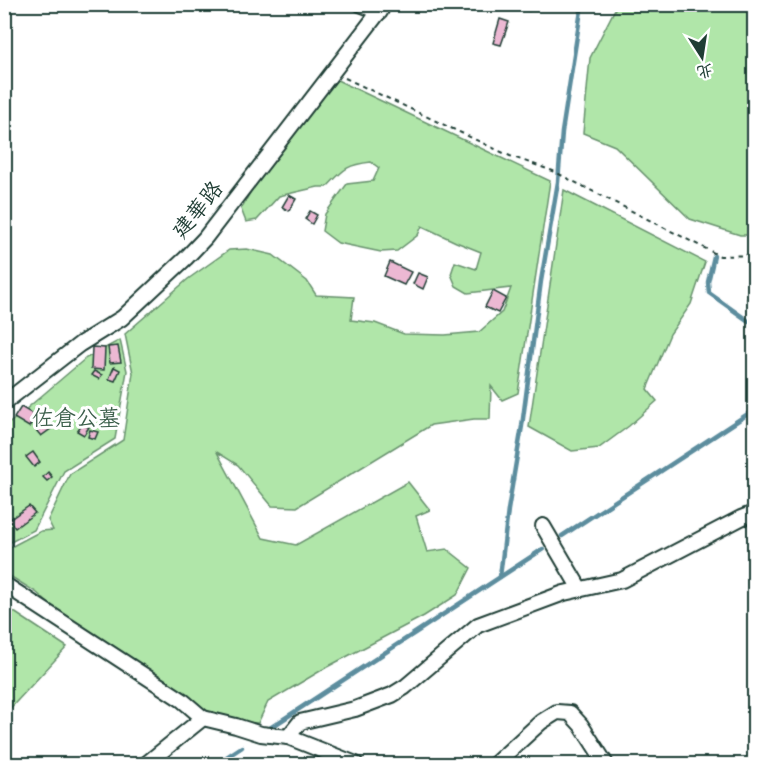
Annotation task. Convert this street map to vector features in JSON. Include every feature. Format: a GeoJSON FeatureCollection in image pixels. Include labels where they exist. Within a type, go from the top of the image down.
{"type":"FeatureCollection","features":[{"type":"Feature","properties":{"kind":"street"},"geometry":{"type":"LineString","coordinates":[[360,4],[382,8]]}},
{"type":"Feature","properties":{"kind":"street","name":"建華路"},"geometry":{"type":"LineString","coordinates":[[4,403],[80,344],[122,318],[186,258],[205,238],[382,8]]}},
{"type":"Feature","properties":{"kind":"street"},"geometry":{"type":"LineString","coordinates":[[288,737],[300,722],[355,709],[392,695],[405,687],[478,625],[580,589],[622,580],[754,513]]}},
{"type":"Feature","properties":{"kind":"street"},"geometry":{"type":"LineString","coordinates":[[543,526],[580,589]]}},
{"type":"Feature","properties":{"kind":"street"},"geometry":{"type":"LineString","coordinates":[[4,584],[182,700],[203,718],[261,734],[288,737],[356,765]]}},
{"type":"Feature","properties":{"kind":"street"},"geometry":{"type":"LineString","coordinates":[[495,765],[541,722],[557,712],[570,713],[582,725],[606,765]]}},
{"type":"Feature","properties":{"kind":"street"},"geometry":{"type":"LineString","coordinates":[[146,765],[203,718]]}},
{"type":"Feature","properties":{"kind":"path"},"geometry":{"type":"LineString","coordinates":[[333,72],[510,156],[565,177],[720,256],[754,255]]}},
{"type":"Feature","properties":{"kind":"green space"},"geometry":{"type":"Polygon","coordinates":[[[617,5],[754,5],[754,235],[740,235],[690,219],[615,146],[583,133],[590,58],[617,5]]]}},
{"type":"Feature","properties":{"kind":"green space"},"geometry":{"type":"Polygon","coordinates":[[[335,79],[550,181],[518,393],[502,400],[491,386],[490,419],[431,425],[297,507],[272,506],[238,465],[217,452],[263,538],[296,545],[408,482],[430,510],[416,516],[427,552],[447,549],[471,568],[457,595],[424,616],[327,667],[268,702],[258,723],[231,721],[195,708],[59,613],[36,592],[5,573],[5,550],[41,531],[53,530],[48,520],[70,474],[123,440],[133,373],[125,334],[188,279],[229,250],[247,249],[273,255],[307,281],[316,295],[354,297],[351,320],[375,323],[404,334],[445,335],[479,332],[502,312],[511,288],[468,293],[456,286],[451,274],[455,262],[476,269],[481,252],[422,226],[418,235],[397,251],[381,252],[338,243],[322,231],[325,214],[347,184],[373,181],[379,168],[371,162],[346,169],[327,187],[279,196],[257,220],[246,222],[241,209],[255,184],[335,79]]]}},
{"type":"Feature","properties":{"kind":"green space"},"geometry":{"type":"Polygon","coordinates":[[[564,190],[705,262],[691,304],[670,334],[647,389],[657,401],[599,448],[572,451],[529,427],[564,190]]]}},
{"type":"Feature","properties":{"kind":"green space","name":"佐倉公墓"},"geometry":{"type":"Polygon","coordinates":[[[120,340],[127,371],[115,439],[64,471],[34,530],[5,545],[5,427],[86,358],[120,340]]]}},
{"type":"Feature","properties":{"kind":"green space"},"geometry":{"type":"Polygon","coordinates":[[[5,606],[67,647],[4,714],[5,606]]]}},
{"type":"Feature","properties":{"kind":"building"},"geometry":{"type":"Polygon","coordinates":[[[519,4],[532,4],[529,11],[518,6],[519,4]]]}},
{"type":"Feature","properties":{"kind":"building"},"geometry":{"type":"Polygon","coordinates":[[[500,19],[509,22],[501,45],[493,43],[500,19]]]}},
{"type":"Feature","properties":{"kind":"building"},"geometry":{"type":"Polygon","coordinates":[[[289,195],[296,199],[289,211],[282,207],[289,195]]]}},
{"type":"Feature","properties":{"kind":"building"},"geometry":{"type":"Polygon","coordinates":[[[310,211],[317,215],[312,224],[305,219],[310,211]]]}},
{"type":"Feature","properties":{"kind":"building"},"geometry":{"type":"Polygon","coordinates":[[[390,262],[411,272],[404,285],[384,276],[390,262]]]}},
{"type":"Feature","properties":{"kind":"building"},"geometry":{"type":"Polygon","coordinates":[[[418,273],[428,277],[423,289],[413,284],[418,273]]]}},
{"type":"Feature","properties":{"kind":"building"},"geometry":{"type":"Polygon","coordinates":[[[754,288],[754,304],[747,299],[754,288]]]}},
{"type":"Feature","properties":{"kind":"building"},"geometry":{"type":"Polygon","coordinates":[[[493,291],[506,298],[498,313],[485,307],[493,291]]]}},
{"type":"Feature","properties":{"kind":"building"},"geometry":{"type":"Polygon","coordinates":[[[118,346],[121,362],[110,363],[108,347],[118,346]]]}},
{"type":"Feature","properties":{"kind":"building"},"geometry":{"type":"Polygon","coordinates":[[[92,347],[105,348],[104,370],[91,369],[92,347]]]}},
{"type":"Feature","properties":{"kind":"building"},"geometry":{"type":"Polygon","coordinates":[[[114,367],[120,370],[115,381],[109,379],[114,367]]]}},
{"type":"Feature","properties":{"kind":"building"},"geometry":{"type":"Polygon","coordinates":[[[94,371],[102,375],[99,379],[91,375],[94,371]]]}},
{"type":"Feature","properties":{"kind":"building"},"geometry":{"type":"Polygon","coordinates":[[[21,407],[36,416],[29,427],[14,418],[21,407]]]}},
{"type":"Feature","properties":{"kind":"building"},"geometry":{"type":"Polygon","coordinates":[[[46,421],[52,428],[41,436],[35,429],[46,421]]]}},
{"type":"Feature","properties":{"kind":"building"},"geometry":{"type":"Polygon","coordinates":[[[82,424],[89,427],[84,435],[77,431],[82,424]]]}},
{"type":"Feature","properties":{"kind":"building"},"geometry":{"type":"Polygon","coordinates":[[[90,430],[98,432],[95,439],[88,437],[90,430]]]}},
{"type":"Feature","properties":{"kind":"building"},"geometry":{"type":"Polygon","coordinates":[[[33,452],[40,462],[34,467],[26,457],[33,452]]]}},
{"type":"Feature","properties":{"kind":"building"},"geometry":{"type":"Polygon","coordinates":[[[48,472],[52,477],[47,481],[43,477],[48,472]]]}},
{"type":"Feature","properties":{"kind":"building"},"geometry":{"type":"Polygon","coordinates":[[[29,506],[35,513],[15,528],[9,520],[29,506]]]}},
{"type":"Feature","properties":{"kind":"waterway"},"geometry":{"type":"LineString","coordinates":[[500,577],[582,4]]}},
{"type":"Feature","properties":{"kind":"waterway"},"geometry":{"type":"LineString","coordinates":[[714,256],[708,282],[709,293],[754,325]]}},
{"type":"Feature","properties":{"kind":"waterway"},"geometry":{"type":"LineString","coordinates":[[562,536],[754,410]]}},
{"type":"Feature","properties":{"kind":"waterway"},"geometry":{"type":"LineString","coordinates":[[267,730],[543,549]]}},
{"type":"Feature","properties":{"kind":"waterway"},"geometry":{"type":"LineString","coordinates":[[216,764],[242,747]]}}]}
